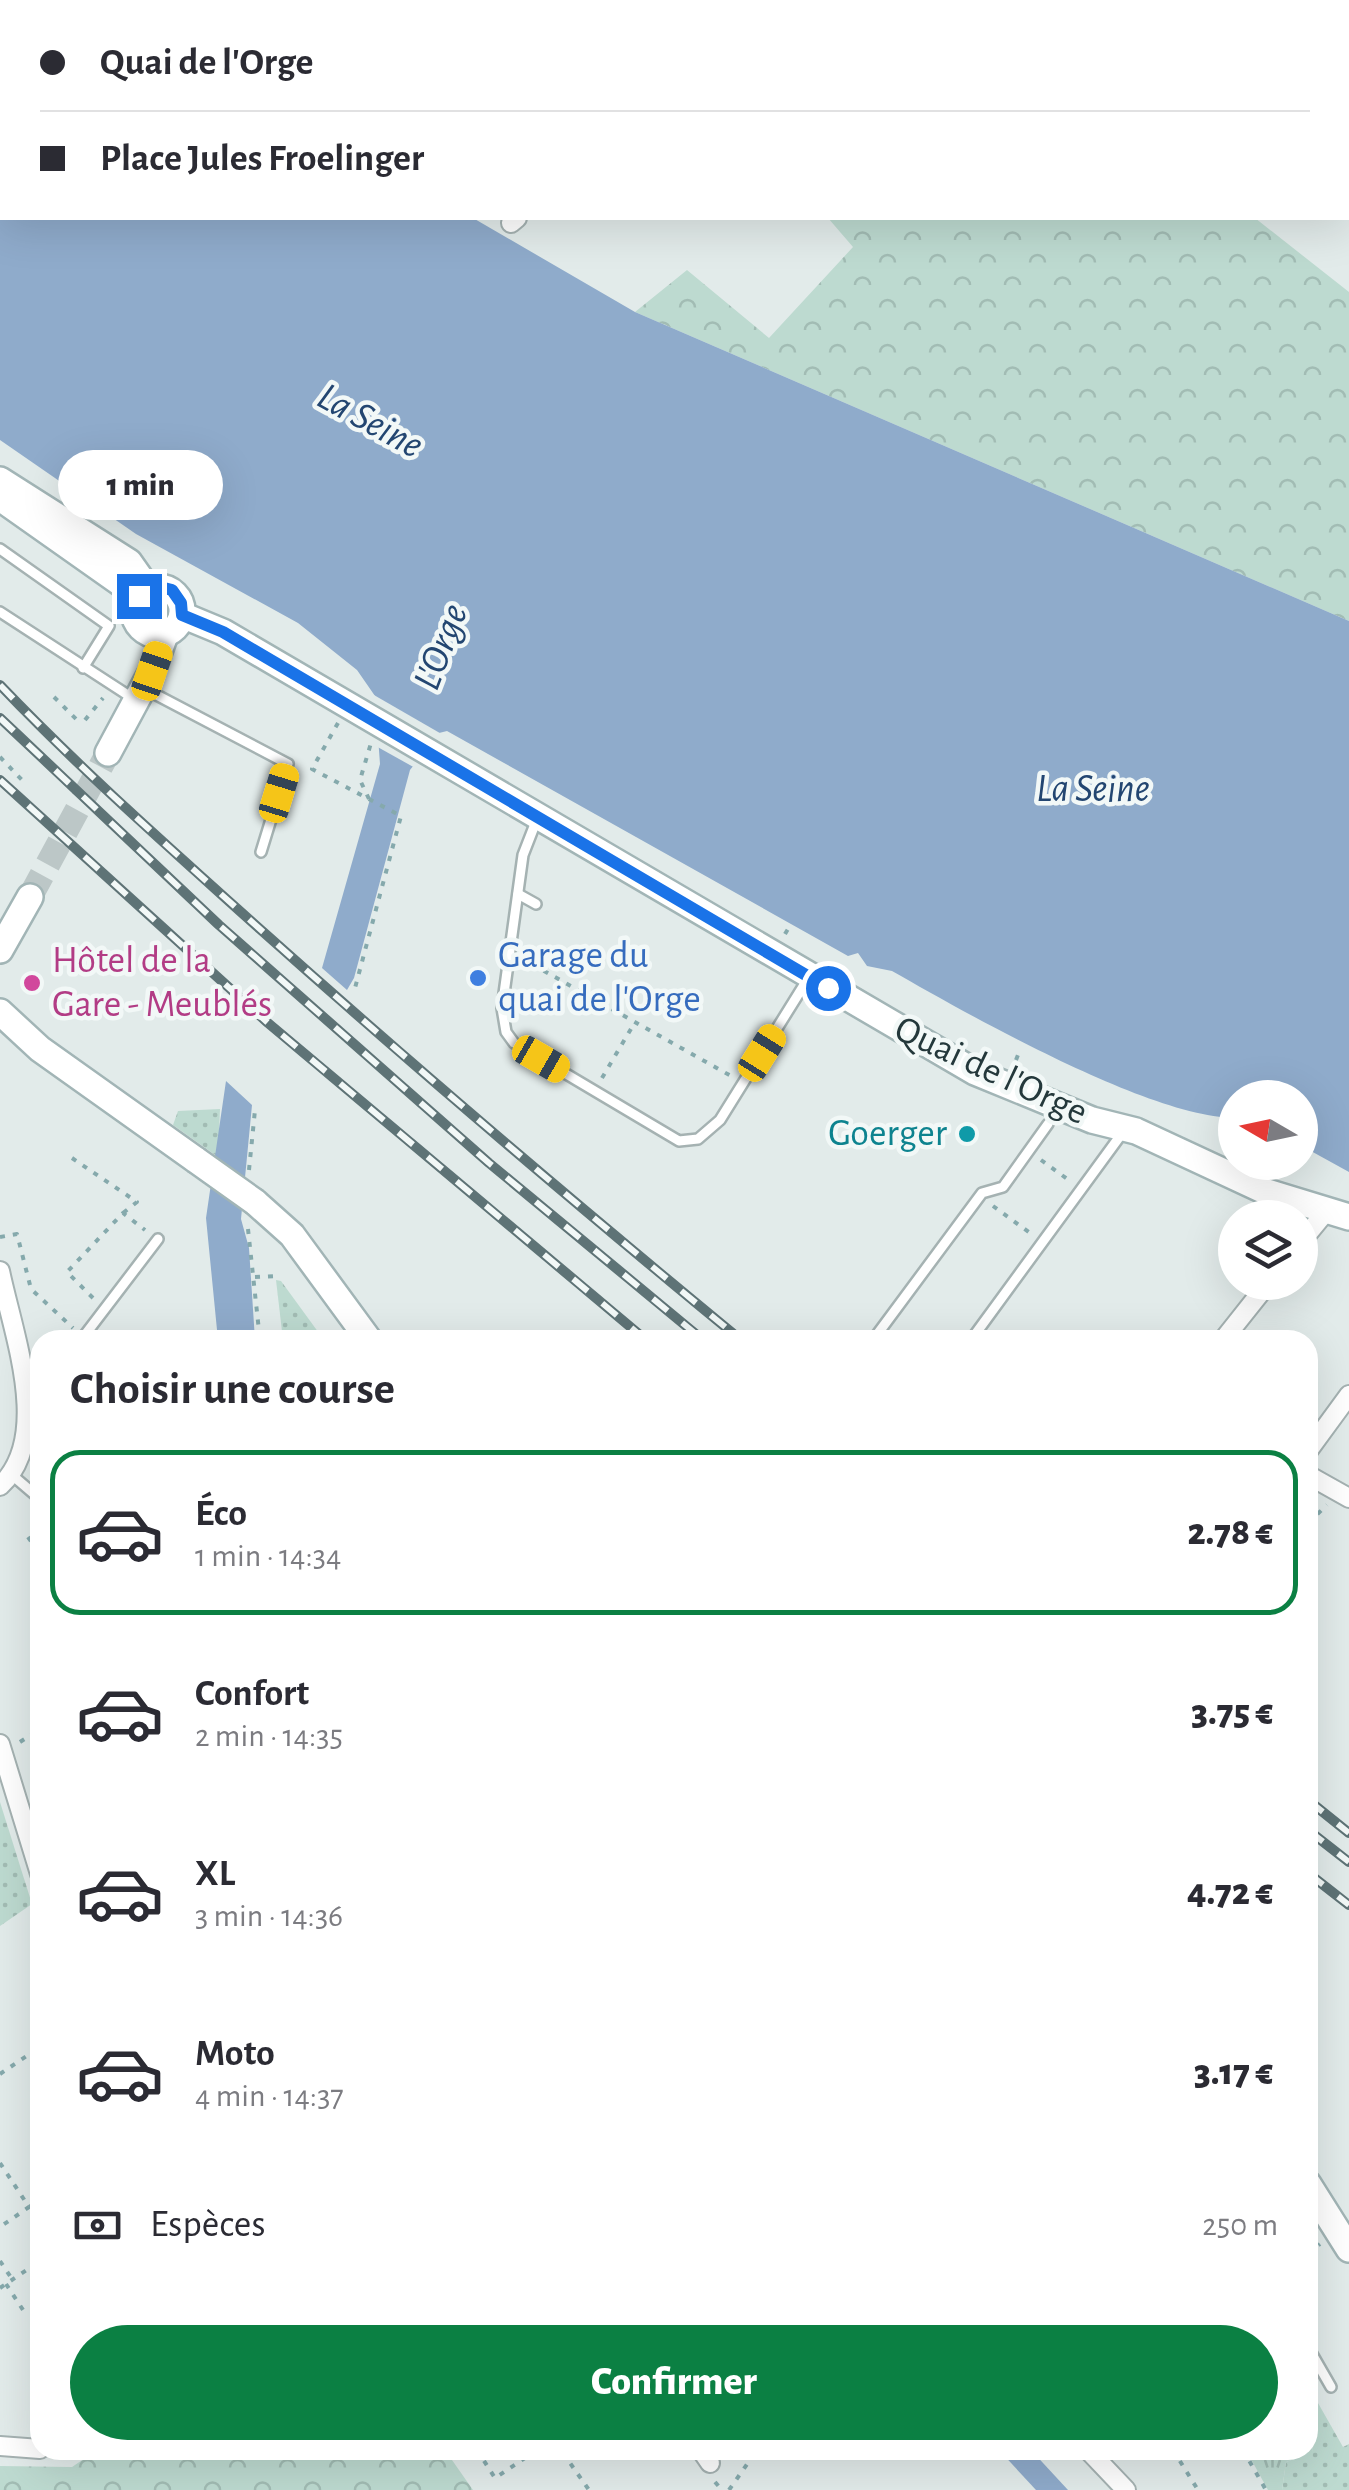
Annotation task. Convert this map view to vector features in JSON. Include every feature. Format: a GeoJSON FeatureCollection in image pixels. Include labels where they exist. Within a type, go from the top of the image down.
{"type":"FeatureCollection","features":[{"type":"Feature","properties":{"kind":"main road"},"geometry":{"type":"LineString","coordinates":[[0,480],[129,562],[144,592]]}},
{"type":"Feature","properties":{"kind":"main road"},"geometry":{"type":"LineString","coordinates":[[0,498],[144,592],[172,590],[181,603],[178,626],[165,634],[149,634],[137,623],[134,608],[144,592]]}},
{"type":"Feature","properties":{"kind":"main road","name":"Quai de l'Orge"},"geometry":{"type":"LineString","coordinates":[[182,615],[223,632],[975,1072],[1092,1120],[1126,1128],[1196,1156],[1216,1172],[1266,1192],[1339,1213]]}},
{"type":"Feature","properties":{"kind":"main road"},"geometry":{"type":"LineString","coordinates":[[108,753],[140,694],[165,634]]}},
{"type":"Feature","properties":{"kind":"main road"},"geometry":{"type":"LineString","coordinates":[[0,949],[30,897]]}},
{"type":"Feature","properties":{"kind":"main road"},"geometry":{"type":"LineString","coordinates":[[0,1012],[0,1026]]}},
{"type":"Feature","properties":{"kind":"main road"},"geometry":{"type":"LineString","coordinates":[[0,1012],[29,1040],[249,1198],[292,1236],[361,1330]]}},
{"type":"Feature","properties":{"kind":"main road"},"geometry":{"type":"LineString","coordinates":[[0,1038],[29,1040]]}},
{"type":"Feature","properties":{"kind":"main road"},"geometry":{"type":"LineString","coordinates":[[1318,2200],[1349,2249]]}},
{"type":"Feature","properties":{"kind":"street"},"geometry":{"type":"LineString","coordinates":[[1318,1229],[1339,1213]]}},
{"type":"Feature","properties":{"kind":"street"},"geometry":{"type":"LineString","coordinates":[[0,1271],[30,1386]]}},
{"type":"Feature","properties":{"kind":"street"},"geometry":{"type":"LineString","coordinates":[[1231,1330],[1254,1300]]}},
{"type":"Feature","properties":{"kind":"street"},"geometry":{"type":"LineString","coordinates":[[1318,1438],[1349,1396]]}},
{"type":"Feature","properties":{"kind":"street"},"geometry":{"type":"LineString","coordinates":[[6,1481],[30,1434]]}},
{"type":"Feature","properties":{"kind":"street"},"geometry":{"type":"LineString","coordinates":[[1318,1481],[1342,1496]]}},
{"type":"Feature","properties":{"kind":"street"},"geometry":{"type":"LineString","coordinates":[[0,1744],[30,1842]]}},
{"type":"Feature","properties":{"kind":"street"},"geometry":{"type":"LineString","coordinates":[[0,2446],[30,2448]]}},
{"type":"Feature","properties":{"kind":"street"},"geometry":{"type":"LineString","coordinates":[[1098,2460],[1126,2490]]}},
{"type":"Feature","properties":{"kind":"lane"},"geometry":{"type":"LineString","coordinates":[[0,550],[110,626],[83,668]]}},
{"type":"Feature","properties":{"kind":"lane"},"geometry":{"type":"LineString","coordinates":[[0,612],[112,687],[140,694],[288,764],[260,852]]}},
{"type":"Feature","properties":{"kind":"lane"},"geometry":{"type":"LineString","coordinates":[[538,817],[524,855],[502,1008],[510,1038],[680,1140],[698,1139],[720,1120],[809,977]]}},
{"type":"Feature","properties":{"kind":"lane"},"geometry":{"type":"LineString","coordinates":[[518,894],[536,904]]}},
{"type":"Feature","properties":{"kind":"lane"},"geometry":{"type":"LineString","coordinates":[[880,1330],[980,1196],[1003,1187],[1048,1124]]}},
{"type":"Feature","properties":{"kind":"lane"},"geometry":{"type":"LineString","coordinates":[[979,1330],[1126,1128]]}},
{"type":"Feature","properties":{"kind":"lane"},"geometry":{"type":"LineString","coordinates":[[90,1330],[158,1239]]}},
{"type":"Feature","properties":{"kind":"lane"},"geometry":{"type":"LineString","coordinates":[[6,1481],[30,1494]]}},
{"type":"Feature","properties":{"kind":"lane"},"geometry":{"type":"LineString","coordinates":[[1318,2364],[1331,2387]]}},
{"type":"Feature","properties":{"kind":"path"},"geometry":{"type":"LineString","coordinates":[[54,697],[83,722],[112,687]]}},
{"type":"Feature","properties":{"kind":"path"},"geometry":{"type":"LineString","coordinates":[[348,706],[312,768],[401,816],[355,988]]}},
{"type":"Feature","properties":{"kind":"path"},"geometry":{"type":"LineString","coordinates":[[369,800],[360,780],[378,725]]}},
{"type":"Feature","properties":{"kind":"path"},"geometry":{"type":"LineString","coordinates":[[0,757],[22,780]]}},
{"type":"Feature","properties":{"kind":"path"},"geometry":{"type":"LineString","coordinates":[[786,934],[791,924]]}},
{"type":"Feature","properties":{"kind":"path"},"geometry":{"type":"LineString","coordinates":[[530,960],[722,1070]]}},
{"type":"Feature","properties":{"kind":"path"},"geometry":{"type":"LineString","coordinates":[[610,1065],[635,1022]]}},
{"type":"Feature","properties":{"kind":"path"},"geometry":{"type":"LineString","coordinates":[[1016,1060],[1020,1050]]}},
{"type":"Feature","properties":{"kind":"path"},"geometry":{"type":"LineString","coordinates":[[256,1110],[249,1198],[259,1330]]}},
{"type":"Feature","properties":{"kind":"path"},"geometry":{"type":"LineString","coordinates":[[1029,1152],[1082,1190]]}},
{"type":"Feature","properties":{"kind":"path"},"geometry":{"type":"LineString","coordinates":[[72,1158],[137,1202],[67,1272],[108,1310]]}},
{"type":"Feature","properties":{"kind":"path"},"geometry":{"type":"LineString","coordinates":[[980,1196],[1033,1236]]}},
{"type":"Feature","properties":{"kind":"path"},"geometry":{"type":"LineString","coordinates":[[123,1213],[158,1239]]}},
{"type":"Feature","properties":{"kind":"path"},"geometry":{"type":"LineString","coordinates":[[0,1237],[17,1234],[30,1289],[73,1330]]}},
{"type":"Feature","properties":{"kind":"path"},"geometry":{"type":"LineString","coordinates":[[256,1277],[276,1276]]}},
{"type":"Feature","properties":{"kind":"path"},"geometry":{"type":"LineString","coordinates":[[1318,1518],[1342,1496]]}},
{"type":"Feature","properties":{"kind":"path"},"geometry":{"type":"LineString","coordinates":[[0,2074],[30,2058]]}},
{"type":"Feature","properties":{"kind":"path"},"geometry":{"type":"LineString","coordinates":[[0,2163],[30,2206],[0,2227]]}},
{"type":"Feature","properties":{"kind":"path"},"geometry":{"type":"LineString","coordinates":[[0,2262],[12,2279]]}},
{"type":"Feature","properties":{"kind":"path"},"geometry":{"type":"LineString","coordinates":[[26,2314],[3,2286],[30,2267]]}},
{"type":"Feature","properties":{"kind":"path"},"geometry":{"type":"LineString","coordinates":[[483,2460],[495,2478],[520,2460]]}},
{"type":"Feature","properties":{"kind":"path"},"geometry":{"type":"LineString","coordinates":[[570,2460],[588,2490]]}},
{"type":"Feature","properties":{"kind":"path"},"geometry":{"type":"LineString","coordinates":[[729,2490],[751,2460]]}},
{"type":"Feature","properties":{"kind":"path"},"geometry":{"type":"LineString","coordinates":[[1179,2460],[1198,2490]]}},
{"type":"Feature","properties":{"kind":"path"},"geometry":{"type":"LineString","coordinates":[[1249,2460],[1266,2490]]}},
{"type":"Feature","properties":{"kind":"path"},"geometry":{"type":"LineString","coordinates":[[1188,2472],[1196,2469]]}},
{"type":"Feature","properties":{"kind":"green space"},"geometry":{"type":"Polygon","coordinates":[[[830,220],[1258,220],[1349,292],[1349,621],[635,312],[687,270],[769,338],[853,247],[830,220]]]}},
{"type":"Feature","properties":{"kind":"green space"},"geometry":{"type":"Polygon","coordinates":[[[220,1109],[218,1157],[173,1125],[178,1111],[220,1109]]]}},
{"type":"Feature","properties":{"kind":"green space"},"geometry":{"type":"Polygon","coordinates":[[[276,1280],[281,1281],[317,1330],[282,1330],[276,1280]]]}},
{"type":"Feature","properties":{"kind":"green space"},"geometry":{"type":"Polygon","coordinates":[[[0,1802],[30,1905],[0,1926],[0,1802]]]}},
{"type":"Feature","properties":{"kind":"green space"},"geometry":{"type":"Polygon","coordinates":[[[1318,2403],[1343,2447],[1349,2444],[1349,2490],[1282,2490],[1286,2462],[1318,2460],[1318,2403]]]}},
{"type":"Feature","properties":{"kind":"green space"},"geometry":{"type":"Polygon","coordinates":[[[82,2460],[452,2460],[473,2490],[0,2490],[0,2466],[72,2467],[82,2460]]]}},
{"type":"Feature","properties":{"kind":"green space"},"geometry":{"type":"Polygon","coordinates":[[[1252,2460],[1292,2460],[1286,2462],[1282,2490],[1268,2490],[1252,2460]]]}},
{"type":"Feature","properties":{"kind":"water","name":"La Seine"},"geometry":{"type":"Polygon","coordinates":[[[0,220],[476,220],[635,312],[1349,621],[1349,1172],[1318,1155],[1318,1080],[1218,1080],[1218,1116],[1156,1101],[1110,1083],[1013,1037],[892,971],[867,966],[858,953],[848,956],[447,731],[439,733],[410,770],[354,978],[347,990],[322,968],[380,764],[375,696],[357,670],[298,623],[136,534],[0,440],[0,220]]]}},
{"type":"Feature","properties":{"kind":"water"},"geometry":{"type":"Polygon","coordinates":[[[226,1081],[252,1105],[241,1219],[249,1248],[254,1330],[217,1330],[206,1218],[226,1081]]]}},
{"type":"Feature","properties":{"kind":"water"},"geometry":{"type":"Polygon","coordinates":[[[1008,2460],[1040,2460],[1068,2490],[1036,2490],[1008,2460]]]}},
{"type":"Feature","properties":{"kind":"pier"},"geometry":{"type":"Polygon","coordinates":[[[367,691],[445,736],[417,769],[374,745],[367,691]]]}},
{"type":"Feature","properties":{"kind":"tunnel"},"geometry":{"type":"LineString","coordinates":[[30,897],[108,753]]}},
{"type":"Feature","properties":{"kind":"railway"},"geometry":{"type":"LineString","coordinates":[[0,685],[128,810],[320,982],[729,1330]]}},
{"type":"Feature","properties":{"kind":"railway"},"geometry":{"type":"LineString","coordinates":[[0,718],[219,925],[489,1163],[691,1330]]}},
{"type":"Feature","properties":{"kind":"railway"},"geometry":{"type":"LineString","coordinates":[[0,780],[268,1023],[634,1330]]}},
{"type":"Feature","properties":{"kind":"railway"},"geometry":{"type":"LineString","coordinates":[[1318,1808],[1349,1833]]}},
{"type":"Feature","properties":{"kind":"railway"},"geometry":{"type":"LineString","coordinates":[[1318,1838],[1349,1862]]}},
{"type":"Feature","properties":{"kind":"railway"},"geometry":{"type":"LineString","coordinates":[[1318,1881],[1349,1905]]}},
{"type":"Feature","properties":{"kind":"place","name":"Garage du quai de l'Orge"},"geometry":{"type":"Point","coordinates":[478,978]}},
{"type":"Feature","properties":{"kind":"place","name":"Hôtel de la Gare - Meublés"},"geometry":{"type":"Point","coordinates":[32,983]}},
{"type":"Feature","properties":{"kind":"place","name":"Goerger"},"geometry":{"type":"Point","coordinates":[967,1134]}},
{"type":"Feature","properties":{"kind":"route"},"geometry":{"type":"LineString","coordinates":[[139,596],[156,586],[172,590],[181,603],[182,615],[223,632],[828,988]]}},
{"type":"Feature","properties":{"kind":"water label","name":"L'Orge"},"geometry":{"type":"Point","coordinates":[441,647]}}]}
